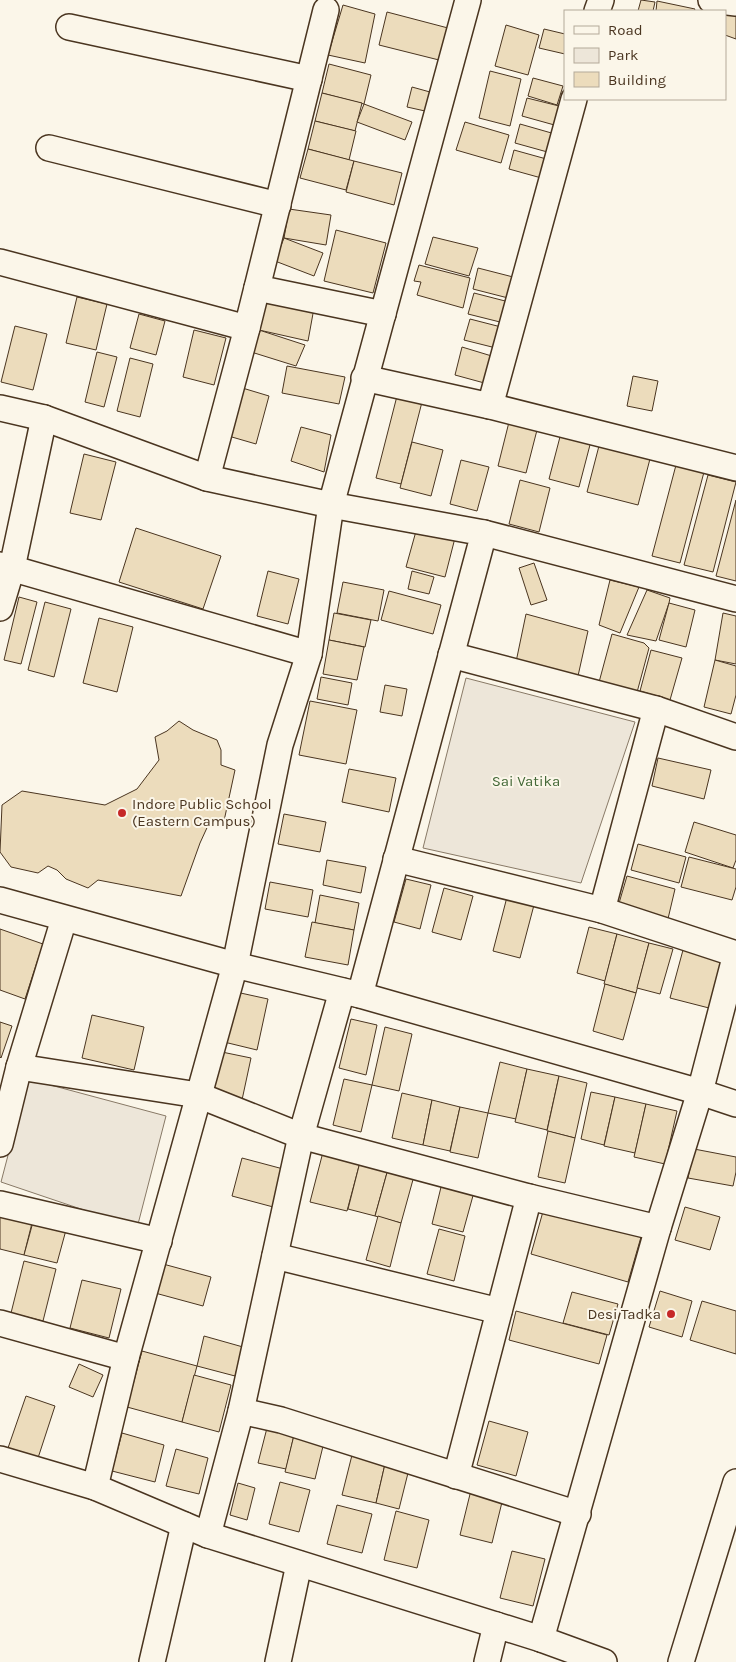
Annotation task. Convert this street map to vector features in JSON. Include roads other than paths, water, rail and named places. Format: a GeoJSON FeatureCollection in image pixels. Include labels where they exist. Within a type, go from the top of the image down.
{"type":"FeatureCollection","features":[{"type":"Feature","properties":{"kind":"street"},"geometry":{"type":"LineString","coordinates":[[95,1487],[126,1358],[235,965],[280,744],[309,654],[330,505],[468,0]]}},
{"type":"Feature","properties":{"kind":"street"},"geometry":{"type":"LineString","coordinates":[[711,0],[736,3]]}},
{"type":"Feature","properties":{"kind":"street"},"geometry":{"type":"LineString","coordinates":[[207,478],[247,328],[326,10]]}},
{"type":"Feature","properties":{"kind":"street"},"geometry":{"type":"LineString","coordinates":[[69,27],[309,79]]}},
{"type":"Feature","properties":{"kind":"street"},"geometry":{"type":"LineString","coordinates":[[490,406],[574,100]]}},
{"type":"Feature","properties":{"kind":"street"},"geometry":{"type":"LineString","coordinates":[[49,148],[278,205]]}},
{"type":"Feature","properties":{"kind":"street"},"geometry":{"type":"LineString","coordinates":[[0,262],[247,328]]}},
{"type":"Feature","properties":{"kind":"street"},"geometry":{"type":"LineString","coordinates":[[257,288],[383,314]]}},
{"type":"Feature","properties":{"kind":"street"},"geometry":{"type":"LineString","coordinates":[[364,378],[490,406],[736,468]]}},
{"type":"Feature","properties":{"kind":"street"},"geometry":{"type":"LineString","coordinates":[[0,408],[44,418],[207,478],[330,505],[484,533],[736,599]]}},
{"type":"Feature","properties":{"kind":"street"},"geometry":{"type":"LineString","coordinates":[[0,608],[6,566],[44,418]]}},
{"type":"Feature","properties":{"kind":"street"},"geometry":{"type":"LineString","coordinates":[[208,1535],[241,1411],[301,1136],[396,859],[484,533]]}},
{"type":"Feature","properties":{"kind":"street"},"geometry":{"type":"LineString","coordinates":[[6,566],[309,654]]}},
{"type":"Feature","properties":{"kind":"street"},"geometry":{"type":"LineString","coordinates":[[451,656],[656,709],[736,737]]}},
{"type":"Feature","properties":{"kind":"street"},"geometry":{"type":"LineString","coordinates":[[602,910],[656,709]]}},
{"type":"Feature","properties":{"kind":"street"},"geometry":{"type":"LineString","coordinates":[[396,859],[602,910],[736,954],[700,1092],[658,1228],[542,1639]]}},
{"type":"Feature","properties":{"kind":"street"},"geometry":{"type":"LineString","coordinates":[[0,900],[235,965],[351,993],[700,1092],[736,1104]]}},
{"type":"Feature","properties":{"kind":"street"},"geometry":{"type":"LineString","coordinates":[[0,1144],[20,1066],[64,919]]}},
{"type":"Feature","properties":{"kind":"street"},"geometry":{"type":"LineString","coordinates":[[20,1066],[198,1095],[301,1136],[529,1197],[658,1228]]}},
{"type":"Feature","properties":{"kind":"street"},"geometry":{"type":"LineString","coordinates":[[456,1476],[529,1197]]}},
{"type":"Feature","properties":{"kind":"street"},"geometry":{"type":"LineString","coordinates":[[0,1204],[159,1241]]}},
{"type":"Feature","properties":{"kind":"street"},"geometry":{"type":"LineString","coordinates":[[275,1256],[499,1311]]}},
{"type":"Feature","properties":{"kind":"street"},"geometry":{"type":"LineString","coordinates":[[0,1323],[126,1358]]}},
{"type":"Feature","properties":{"kind":"street"},"geometry":{"type":"LineString","coordinates":[[241,1411],[280,1420],[578,1514]]}},
{"type":"Feature","properties":{"kind":"street"},"geometry":{"type":"LineString","coordinates":[[0,1459],[95,1487],[208,1535],[542,1639],[604,1662]]}},
{"type":"Feature","properties":{"kind":"street"},"geometry":{"type":"LineString","coordinates":[[681,1662],[736,1482]]}},
{"type":"Feature","properties":{"kind":"street"},"geometry":{"type":"LineString","coordinates":[[152,1662],[184,1525]]}},
{"type":"Feature","properties":{"kind":"street"},"geometry":{"type":"LineString","coordinates":[[278,1662],[299,1564]]}},
{"type":"Feature","properties":{"kind":"street"},"geometry":{"type":"LineString","coordinates":[[487,1662],[496,1625]]}},
{"type":"Feature","properties":{"kind":"place","name":"Indore Public School (Eastern Campus)"},"geometry":{"type":"Point","coordinates":[122,813]}},
{"type":"Feature","properties":{"kind":"place","name":"Desi Tadka"},"geometry":{"type":"Point","coordinates":[671,1314]}},
{"type":"Feature","properties":{"kind":"park label","name":"Sai Vatika"},"geometry":{"type":"Point","coordinates":[526,781]}}]}
